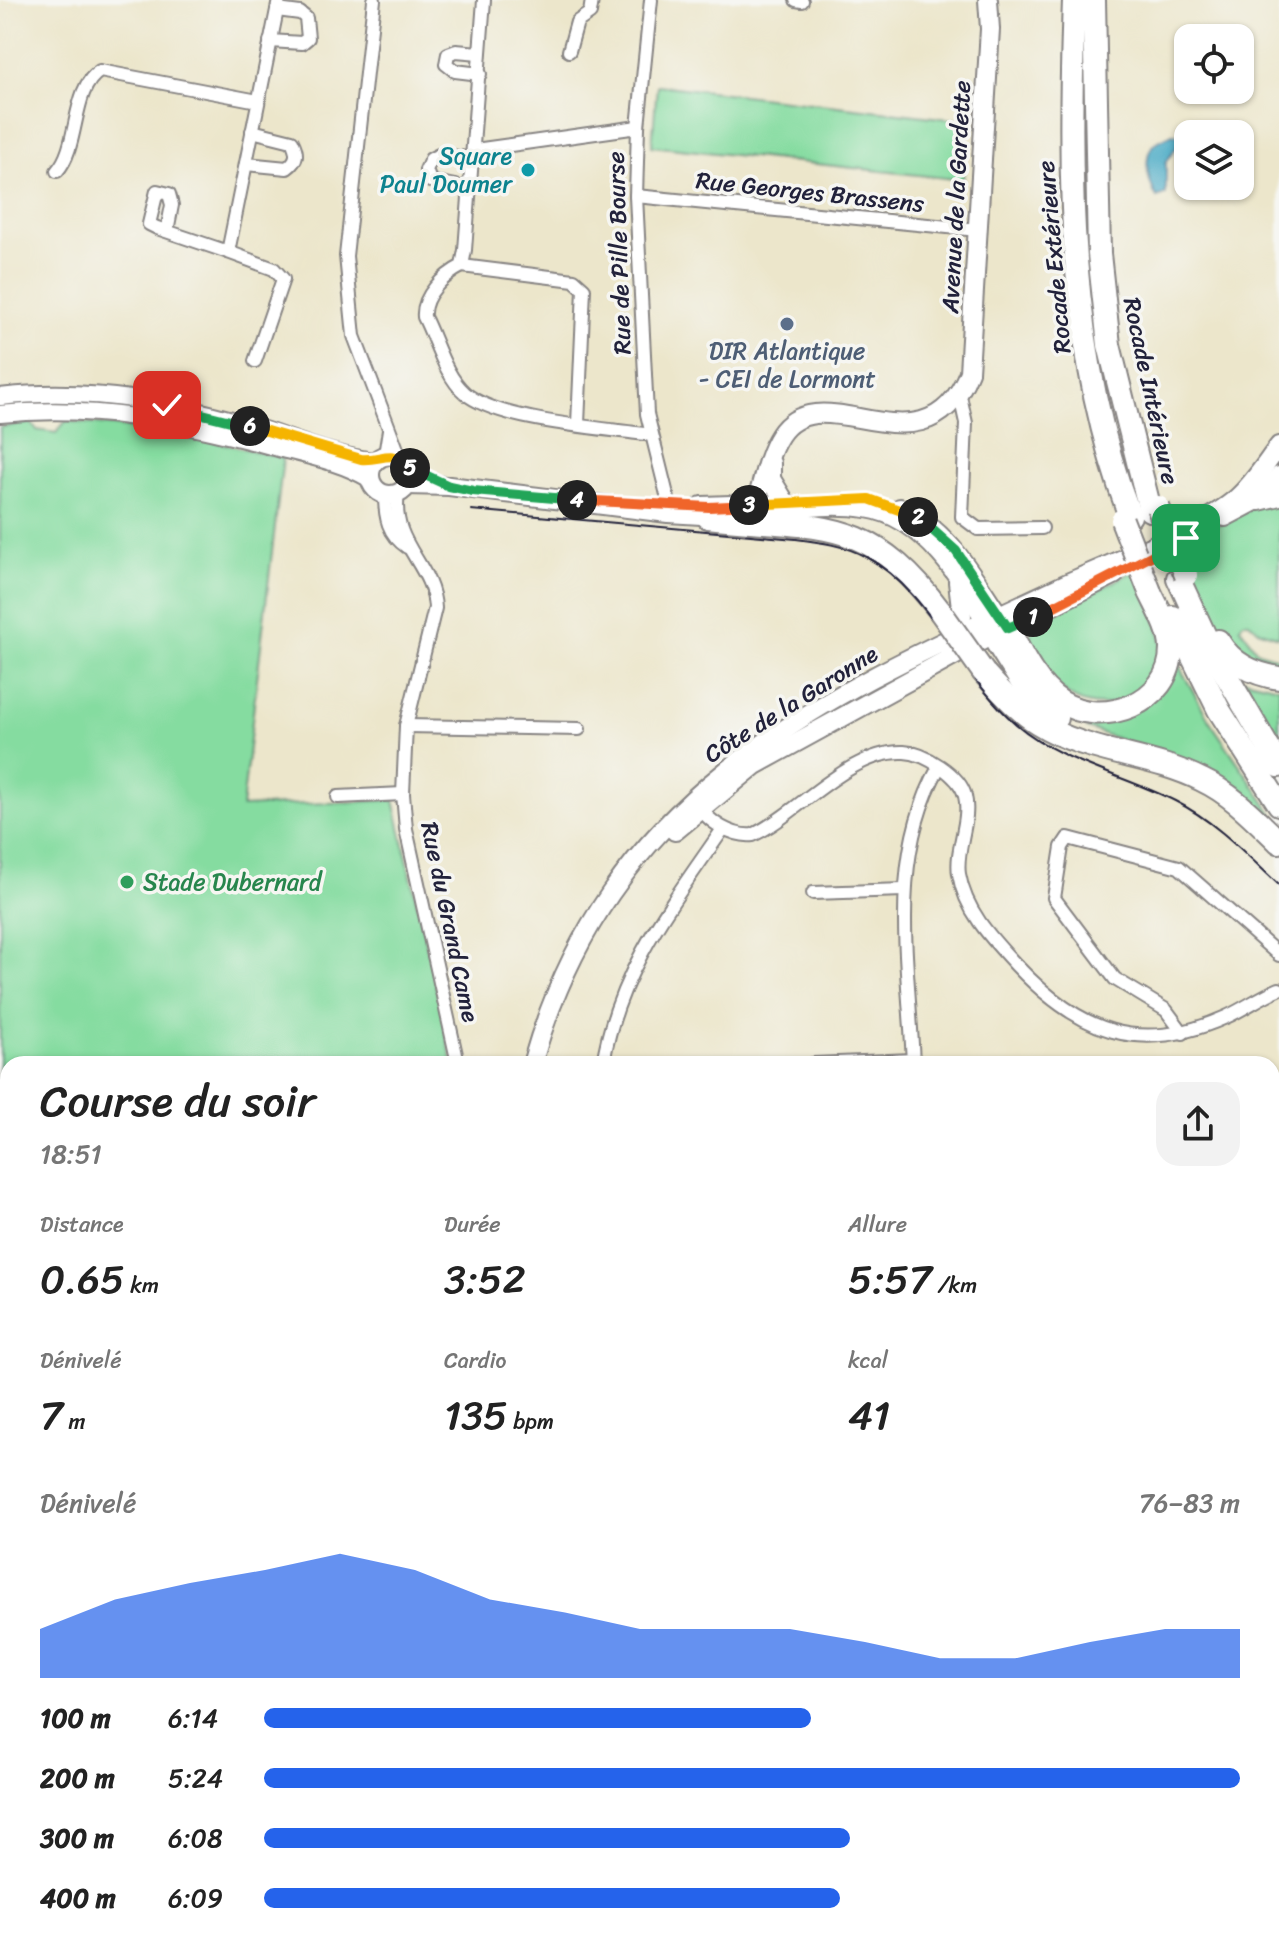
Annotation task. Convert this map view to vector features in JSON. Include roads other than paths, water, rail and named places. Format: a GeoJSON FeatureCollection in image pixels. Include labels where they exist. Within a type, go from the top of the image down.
{"type":"FeatureCollection","features":[{"type":"Feature","properties":{"kind":"highway","name":"Rocade Extérieure"},"geometry":{"type":"LineString","coordinates":[[1074,0],[1070,146],[1075,258],[1086,348],[1118,485],[1140,513],[1219,710],[1279,804]]}},
{"type":"Feature","properties":{"kind":"highway"},"geometry":{"type":"LineString","coordinates":[[1094,0],[1097,140]]}},
{"type":"Feature","properties":{"kind":"highway"},"geometry":{"type":"LineString","coordinates":[[1097,140],[1106,0]]}},
{"type":"Feature","properties":{"kind":"highway","name":"Rocade Intérieure"},"geometry":{"type":"LineString","coordinates":[[1097,140],[1099,254],[1109,345],[1140,477],[1140,513]]}},
{"type":"Feature","properties":{"kind":"highway"},"geometry":{"type":"LineString","coordinates":[[708,517],[814,526],[859,537],[900,563],[940,611],[984,673],[1012,704],[1063,736],[1201,779]]}},
{"type":"Feature","properties":{"kind":"highway"},"geometry":{"type":"LineString","coordinates":[[996,624],[1040,683],[1058,700],[1089,714],[1112,713],[1132,707],[1152,692],[1168,669],[1171,649],[1168,583]]}},
{"type":"Feature","properties":{"kind":"highway"},"geometry":{"type":"LineString","coordinates":[[1168,583],[1236,662],[1258,675],[1279,678]]}},
{"type":"Feature","properties":{"kind":"highway"},"geometry":{"type":"LineString","coordinates":[[1168,583],[1211,649],[1279,766]]}},
{"type":"Feature","properties":{"kind":"highway"},"geometry":{"type":"LineString","coordinates":[[996,624],[1006,660],[1033,700],[1048,713],[1069,725],[1201,779],[1225,793],[1279,842]]}},
{"type":"Feature","properties":{"kind":"highway"},"geometry":{"type":"LineString","coordinates":[[957,648],[1006,660]]}},
{"type":"Feature","properties":{"kind":"main road","name":"Avenue de la Gardette"},"geometry":{"type":"LineString","coordinates":[[960,396],[969,372],[990,29],[988,0]]}},
{"type":"Feature","properties":{"kind":"main road"},"geometry":{"type":"LineString","coordinates":[[756,504],[771,452],[781,432],[797,419],[824,414],[920,422],[944,413],[960,396]]}},
{"type":"Feature","properties":{"kind":"main road"},"geometry":{"type":"LineString","coordinates":[[996,624],[1021,611],[1031,601],[1183,529],[1235,500],[1279,446]]}},
{"type":"Feature","properties":{"kind":"main road"},"geometry":{"type":"LineString","coordinates":[[771,452],[771,479],[785,502]]}},
{"type":"Feature","properties":{"kind":"main road"},"geometry":{"type":"LineString","coordinates":[[391,474],[449,486],[708,517],[839,506],[868,508],[894,516],[925,539],[996,624]]}},
{"type":"Feature","properties":{"kind":"main road"},"geometry":{"type":"LineString","coordinates":[[996,624],[1269,497],[1279,476]]}},
{"type":"Feature","properties":{"kind":"main road"},"geometry":{"type":"LineString","coordinates":[[587,501],[709,507],[869,499],[914,514],[948,543],[987,594],[996,624]]}},
{"type":"Feature","properties":{"kind":"main road"},"geometry":{"type":"LineString","coordinates":[[957,648],[962,616],[958,579]]}},
{"type":"Feature","properties":{"kind":"main road"},"geometry":{"type":"LineString","coordinates":[[987,594],[1031,601]]}},
{"type":"Feature","properties":{"kind":"main road","name":"Côte de la Garonne"},"geometry":{"type":"LineString","coordinates":[[546,1056],[574,976],[598,931],[657,850],[699,808],[710,790],[996,624]]}},
{"type":"Feature","properties":{"kind":"main road","name":"Côte de la Garonne"},"geometry":{"type":"LineString","coordinates":[[534,1056],[544,1021],[588,925],[648,842],[748,753],[845,694],[957,648]]}},
{"type":"Feature","properties":{"kind":"street","name":"Rue du Grand Came"},"geometry":{"type":"LineString","coordinates":[[374,0],[346,256],[354,336],[389,430],[391,474],[385,513],[391,532],[407,547],[428,580],[435,608],[406,726],[403,794],[416,886],[456,1056]]}},
{"type":"Feature","properties":{"kind":"street"},"geometry":{"type":"LineString","coordinates":[[462,266],[475,150],[484,0]]}},
{"type":"Feature","properties":{"kind":"street"},"geometry":{"type":"LineString","coordinates":[[569,51],[577,22],[590,13],[592,0]]}},
{"type":"Feature","properties":{"kind":"street","name":"Rue de Pille Bourse"},"geometry":{"type":"LineString","coordinates":[[651,0],[638,127],[636,196],[647,414],[669,503]]}},
{"type":"Feature","properties":{"kind":"street"},"geometry":{"type":"LineString","coordinates":[[796,0],[802,1]]}},
{"type":"Feature","properties":{"kind":"street"},"geometry":{"type":"LineString","coordinates":[[228,252],[270,41],[278,5],[300,13],[309,27],[308,38],[302,43],[270,41]]}},
{"type":"Feature","properties":{"kind":"street"},"geometry":{"type":"LineString","coordinates":[[479,53],[456,51],[448,54],[446,64],[455,71],[480,74]]}},
{"type":"Feature","properties":{"kind":"street"},"geometry":{"type":"LineString","coordinates":[[57,171],[66,161],[88,83],[100,71],[258,101]]}},
{"type":"Feature","properties":{"kind":"street"},"geometry":{"type":"LineString","coordinates":[[470,189],[430,181],[426,170],[431,159],[439,155],[468,158],[475,150],[638,127]]}},
{"type":"Feature","properties":{"kind":"street"},"geometry":{"type":"LineString","coordinates":[[246,164],[287,168],[294,163],[297,151],[292,141],[252,131]]}},
{"type":"Feature","properties":{"kind":"street","name":"Rue Georges Brassens"},"geometry":{"type":"LineString","coordinates":[[636,196],[978,230]]}},
{"type":"Feature","properties":{"kind":"street"},"geometry":{"type":"LineString","coordinates":[[167,231],[274,269],[283,279],[255,361]]}},
{"type":"Feature","properties":{"kind":"street"},"geometry":{"type":"LineString","coordinates":[[578,424],[584,289],[574,280],[462,266],[450,272],[423,307],[424,317],[453,378],[464,392],[483,405],[578,424],[651,435]]}},
{"type":"Feature","properties":{"kind":"street"},"geometry":{"type":"LineString","coordinates":[[0,397],[51,393],[123,397],[211,415],[391,474]]}},
{"type":"Feature","properties":{"kind":"street","name":"Avenue de la Gardette"},"geometry":{"type":"LineString","coordinates":[[960,396],[966,423],[962,517],[978,529],[1042,528]]}},
{"type":"Feature","properties":{"kind":"street"},"geometry":{"type":"LineString","coordinates":[[0,414],[70,410],[131,415],[391,474]]}},
{"type":"Feature","properties":{"kind":"street"},"geometry":{"type":"LineString","coordinates":[[406,726],[579,729]]}},
{"type":"Feature","properties":{"kind":"street"},"geometry":{"type":"LineString","coordinates":[[699,808],[740,837],[753,835],[814,790],[868,762],[898,752],[918,754],[939,767],[961,787],[965,796],[959,874],[969,905],[999,946],[1056,1003],[1089,1023],[1130,1037],[1183,1033],[1230,1016],[1279,989]]}},
{"type":"Feature","properties":{"kind":"street"},"geometry":{"type":"LineString","coordinates":[[913,1056],[904,890],[907,850],[916,819],[939,767]]}},
{"type":"Feature","properties":{"kind":"street"},"geometry":{"type":"LineString","coordinates":[[604,1056],[620,995],[644,944],[720,825],[710,790]]}},
{"type":"Feature","properties":{"kind":"street"},"geometry":{"type":"LineString","coordinates":[[338,797],[403,794]]}},
{"type":"Feature","properties":{"kind":"street"},"geometry":{"type":"LineString","coordinates":[[1183,1033],[1166,1010],[1115,979],[1054,898],[1059,860],[1068,838],[1179,867],[1279,955]]}},
{"type":"Feature","properties":{"kind":"street"},"geometry":{"type":"LineString","coordinates":[[813,893],[904,890]]}},
{"type":"Feature","properties":{"kind":"water"},"geometry":{"type":"Polygon","coordinates":[[[1174,134],[1174,151],[1166,162],[1166,194],[1157,198],[1147,164],[1150,151],[1157,142],[1174,134]]]}},
{"type":"Feature","properties":{"kind":"tram line"},"geometry":{"type":"LineString","coordinates":[[471,510],[796,539],[858,553],[889,572],[909,591],[978,682],[1016,724],[1072,758],[1190,809],[1230,839],[1279,885]]}},
{"type":"Feature","properties":{"kind":"place","name":"Square Paul Doumer"},"geometry":{"type":"Point","coordinates":[528,170]}},
{"type":"Feature","properties":{"kind":"place","name":"DIR Atlantique - CEI de Lormont"},"geometry":{"type":"Point","coordinates":[787,324]}},
{"type":"Feature","properties":{"kind":"place","name":"Stade Dubernard"},"geometry":{"type":"Point","coordinates":[127,882]}}]}
